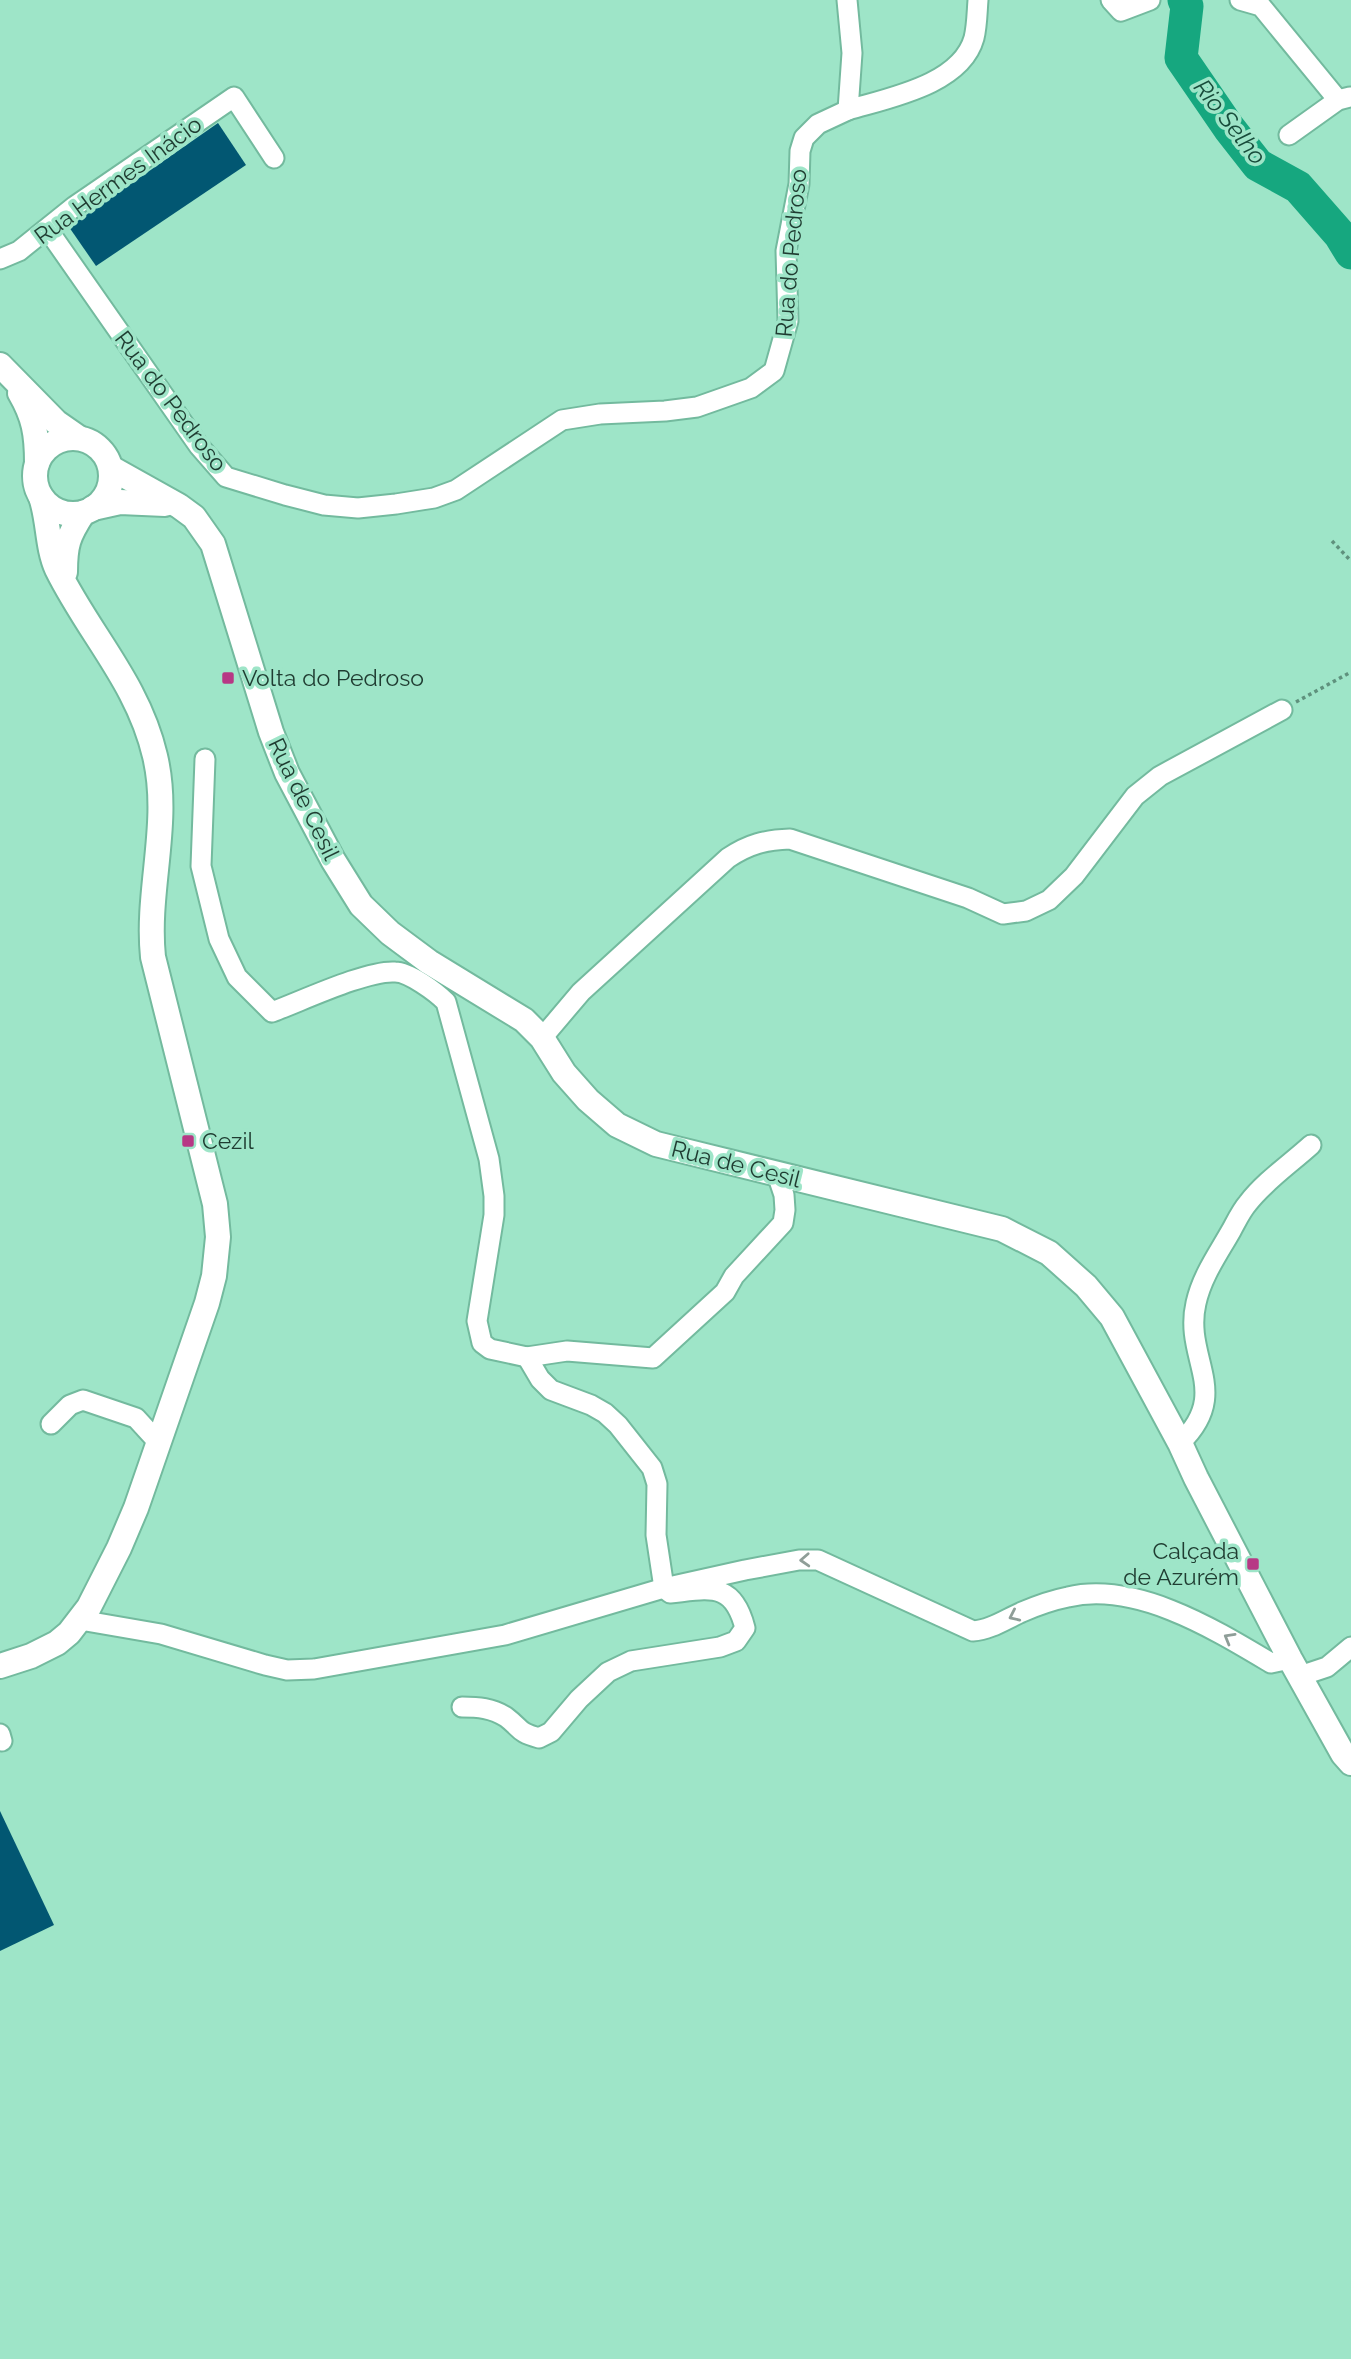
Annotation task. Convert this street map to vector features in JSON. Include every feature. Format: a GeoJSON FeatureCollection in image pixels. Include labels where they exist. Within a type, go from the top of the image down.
{"type":"FeatureCollection","features":[{"type":"Feature","properties":{"kind":"main road"},"geometry":{"type":"LineString","coordinates":[[6,371],[56,422],[79,438]]}},
{"type":"Feature","properties":{"kind":"main road"},"geometry":{"type":"LineString","coordinates":[[0,1666],[46,1650],[69,1633],[80,1620],[119,1548],[207,1303],[217,1255],[217,1219],[207,1166],[153,957],[151,926],[161,818],[156,758],[131,689],[56,566],[41,497],[36,486],[37,436],[31,412],[6,371]]}},
{"type":"Feature","properties":{"kind":"main road"},"geometry":{"type":"LineString","coordinates":[[37,463],[50,445],[67,438],[79,438],[90,441],[99,448],[111,468],[108,491],[73,528],[64,555],[65,583]]}},
{"type":"Feature","properties":{"kind":"main road","name":"Rua de Cesil"},"geometry":{"type":"LineString","coordinates":[[111,468],[194,517],[213,544],[271,732],[287,773],[333,860],[361,905],[390,933],[429,962],[524,1020],[542,1038],[572,1082],[617,1125],[656,1144],[1002,1229],[1049,1253],[1086,1286],[1112,1317],[1181,1443],[1196,1478],[1295,1668],[1347,1758]]}},
{"type":"Feature","properties":{"kind":"main road"},"geometry":{"type":"LineString","coordinates":[[41,497],[49,506],[71,514],[120,502],[141,501],[179,506]]}},
{"type":"Feature","properties":{"kind":"street"},"geometry":{"type":"LineString","coordinates":[[847,0],[852,53],[848,110]]}},
{"type":"Feature","properties":{"kind":"street","name":"Rua do Pedroso"},"geometry":{"type":"LineString","coordinates":[[48,230],[198,446],[226,477],[324,505],[358,508],[434,498],[456,490],[562,420],[600,414],[697,407],[751,388],[774,371],[788,321],[786,251],[799,184],[800,151],[804,138],[818,124],[848,110],[924,87],[958,65],[974,40],[978,0]]}},
{"type":"Feature","properties":{"kind":"street"},"geometry":{"type":"LineString","coordinates":[[1111,0],[1121,11],[1150,0]]}},
{"type":"Feature","properties":{"kind":"street"},"geometry":{"type":"LineString","coordinates":[[1240,0],[1261,6],[1345,98],[1289,135]]}},
{"type":"Feature","properties":{"kind":"street","name":"Rua Hermes Inácio"},"geometry":{"type":"LineString","coordinates":[[0,259],[19,251],[75,206],[234,97],[274,158]]}},
{"type":"Feature","properties":{"kind":"street"},"geometry":{"type":"LineString","coordinates":[[542,1038],[581,992],[728,858],[746,847],[764,840],[790,839],[968,898],[1003,914],[1026,911],[1049,900],[1074,876],[1135,796],[1151,783],[1282,710]]}},
{"type":"Feature","properties":{"kind":"street"},"geometry":{"type":"LineString","coordinates":[[205,759],[201,866],[219,939],[237,977],[272,1012],[376,972],[398,971],[435,991],[446,1002],[489,1159],[494,1196],[494,1215],[477,1321],[482,1343],[491,1349],[527,1357],[567,1351],[653,1358],[725,1292],[734,1276],[782,1223],[784,1195],[777,1174]]}},
{"type":"Feature","properties":{"kind":"street"},"geometry":{"type":"LineString","coordinates":[[446,1002],[463,983]]}},
{"type":"Feature","properties":{"kind":"street"},"geometry":{"type":"LineString","coordinates":[[1181,1443],[1194,1429],[1205,1405],[1206,1383],[1192,1328],[1196,1302],[1205,1275],[1247,1204],[1311,1145]]}},
{"type":"Feature","properties":{"kind":"street"},"geometry":{"type":"LineString","coordinates":[[462,1707],[484,1707],[505,1717],[523,1734],[539,1738],[551,1732],[579,1699],[608,1672],[631,1661],[720,1647],[736,1641],[745,1628],[740,1609],[729,1594],[711,1589],[670,1594],[664,1588],[656,1535],[657,1485],[652,1468],[605,1413],[551,1390],[540,1380],[527,1357]]}},
{"type":"Feature","properties":{"kind":"street"},"geometry":{"type":"LineString","coordinates":[[51,1424],[70,1405],[83,1400],[136,1418],[158,1442]]}},
{"type":"Feature","properties":{"kind":"street"},"geometry":{"type":"LineString","coordinates":[[80,1620],[161,1634],[287,1670],[314,1669],[505,1635],[664,1588],[799,1560],[818,1560],[973,1630],[983,1630],[1023,1611],[1069,1596],[1111,1593],[1150,1604],[1211,1627],[1271,1663],[1295,1668],[1327,1667],[1351,1647]]}},
{"type":"Feature","properties":{"kind":"path"},"geometry":{"type":"LineString","coordinates":[[1332,541],[1351,561]]}},
{"type":"Feature","properties":{"kind":"path"},"geometry":{"type":"LineString","coordinates":[[1282,710],[1351,672]]}},
{"type":"Feature","properties":{"kind":"building"},"geometry":{"type":"Polygon","coordinates":[[[218,123],[246,165],[96,266],[69,227],[218,123]]]}},
{"type":"Feature","properties":{"kind":"building"},"geometry":{"type":"Polygon","coordinates":[[[0,1811],[54,1925],[0,1951],[0,1811]]]}},
{"type":"Feature","properties":{"kind":"waterway","name":"Rio Selho"},"geometry":{"type":"LineString","coordinates":[[1184,0],[1187,6],[1181,58],[1258,165],[1298,187],[1340,235],[1351,253]]}},
{"type":"Feature","properties":{"kind":"place","name":"Volta do Pedroso"},"geometry":{"type":"Point","coordinates":[228,678]}},
{"type":"Feature","properties":{"kind":"place","name":"Cezil"},"geometry":{"type":"Point","coordinates":[188,1141]}},
{"type":"Feature","properties":{"kind":"place","name":"Calçada de Azurém"},"geometry":{"type":"Point","coordinates":[1253,1564]}}]}
